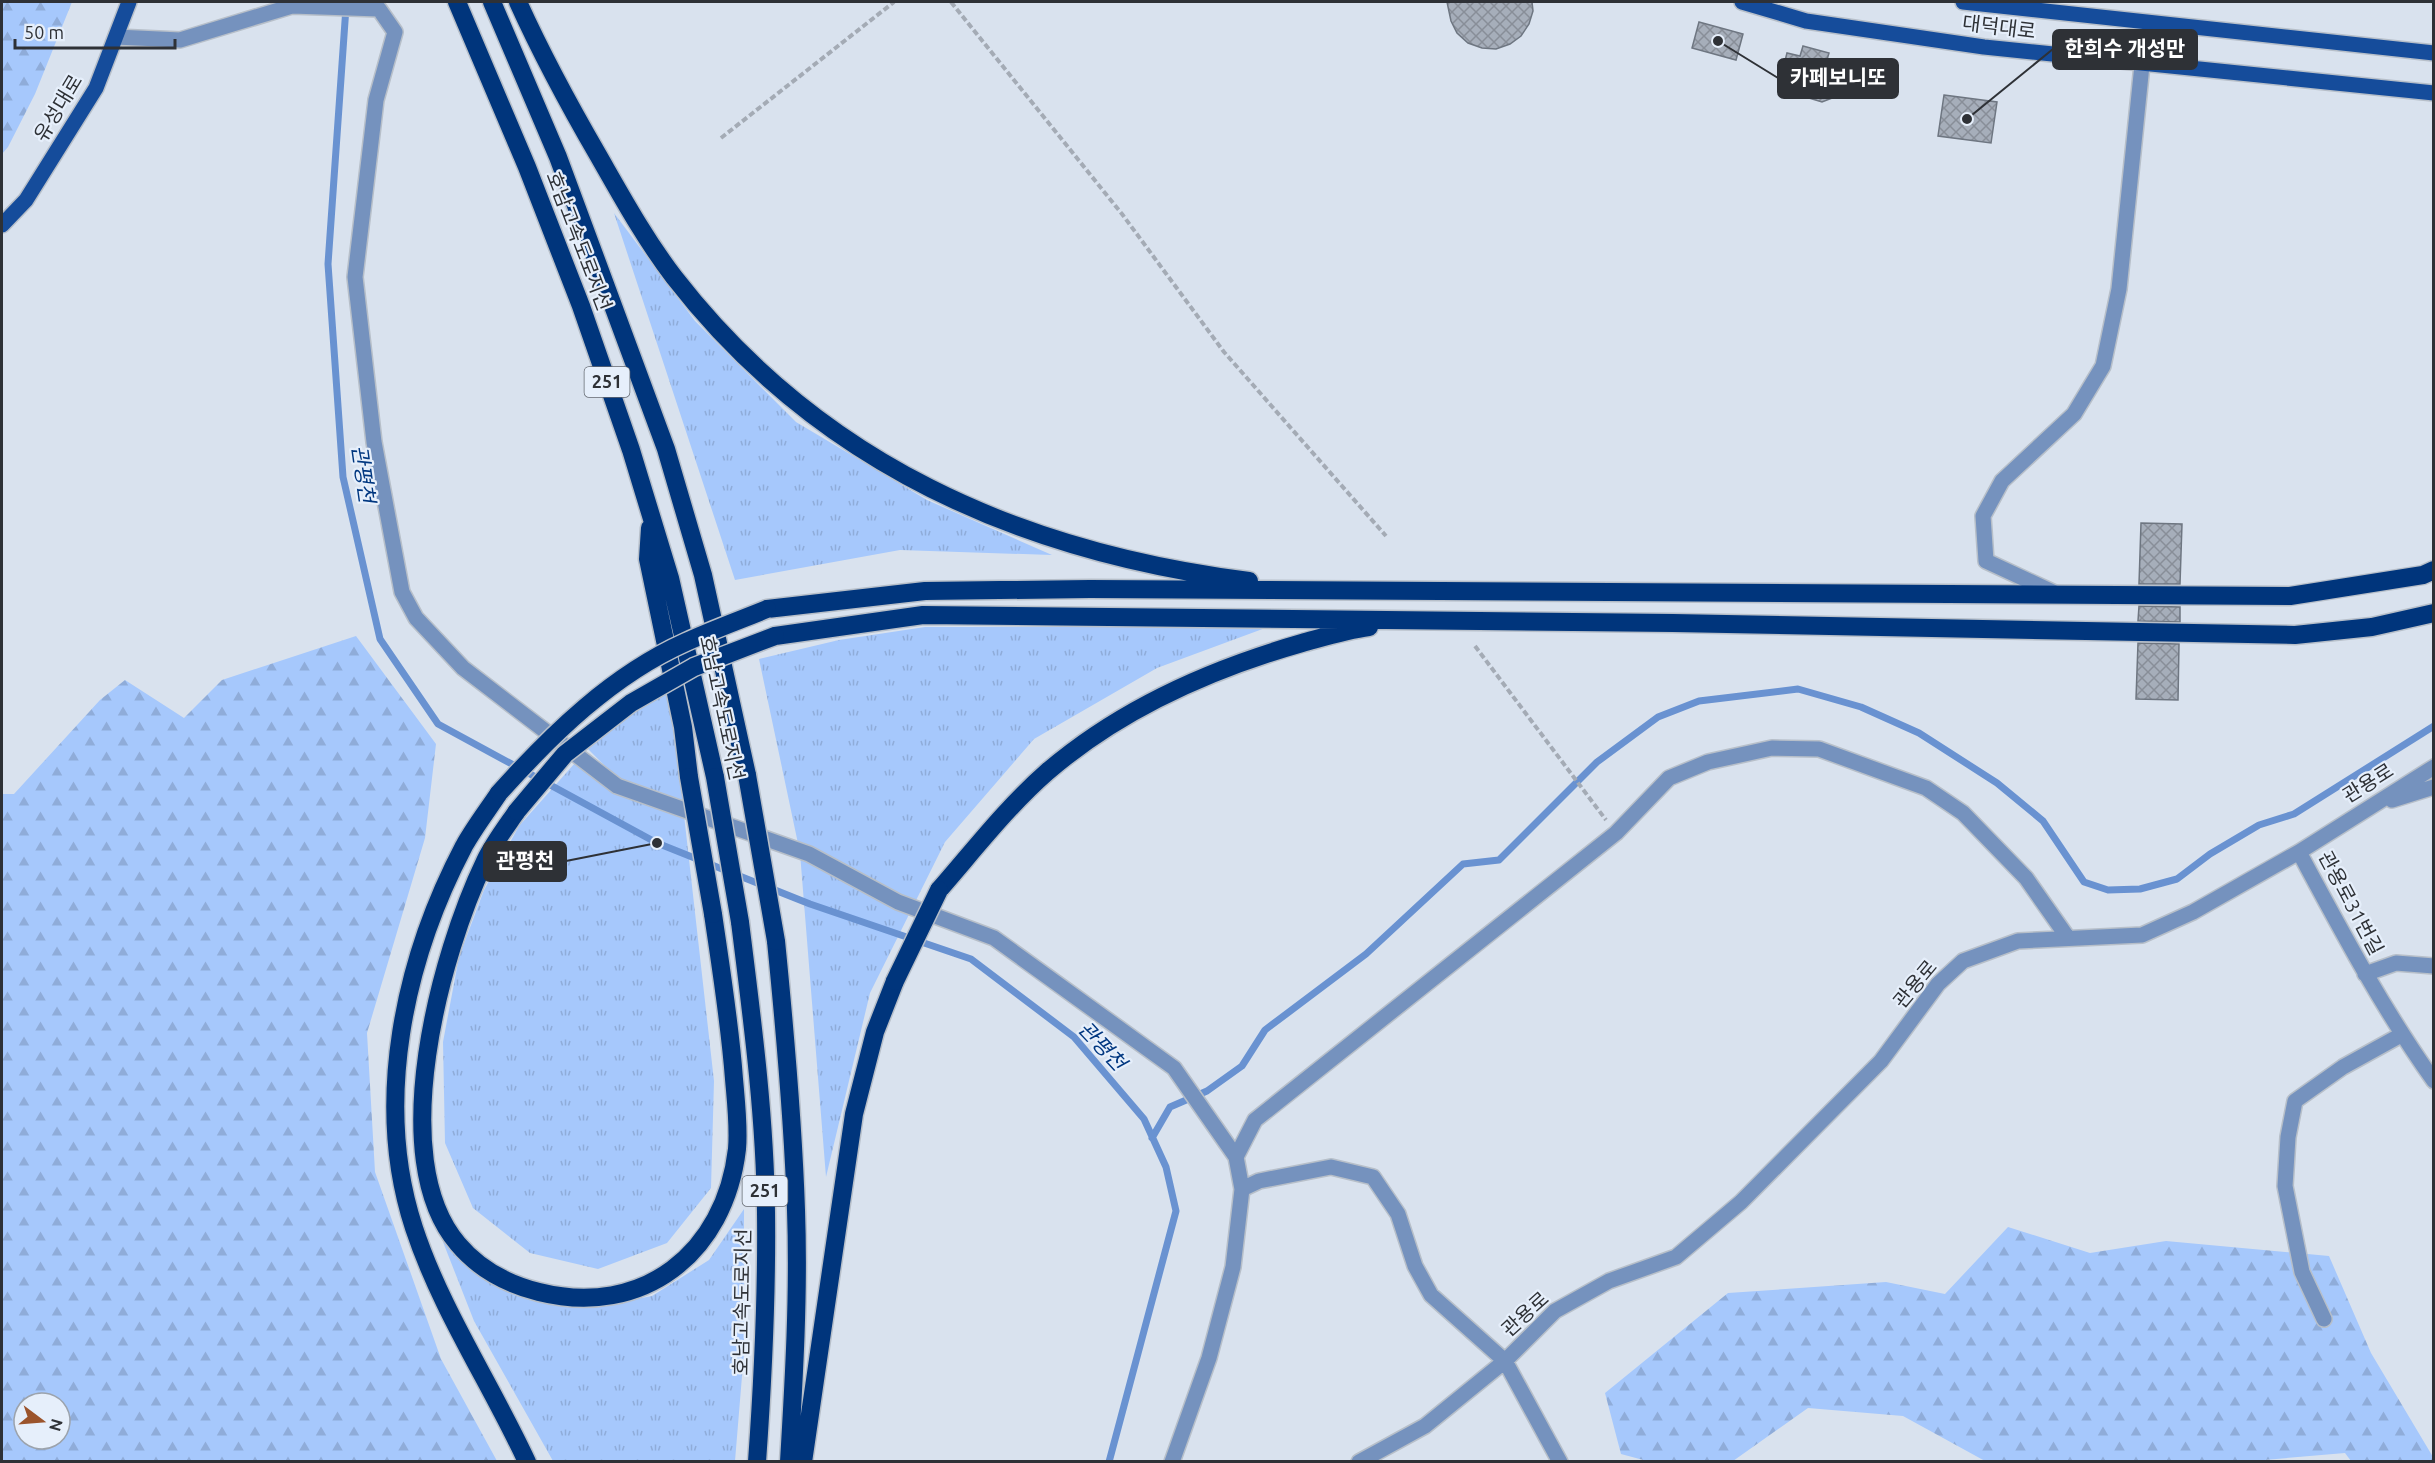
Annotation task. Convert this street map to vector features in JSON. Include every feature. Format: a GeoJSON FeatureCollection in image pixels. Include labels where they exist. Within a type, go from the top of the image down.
{"type":"FeatureCollection","features":[{"type":"Feature","properties":{"kind":"highway","name":"호남고속도로지선"},"geometry":{"type":"LineString","coordinates":[[457,2],[527,167],[581,306],[651,514],[670,578],[715,777],[740,922],[756,1052],[766,1210],[764,1369],[757,1461]]}},
{"type":"Feature","properties":{"kind":"highway","name":"호남고속도로지선"},"geometry":{"type":"LineString","coordinates":[[492,2],[558,157],[666,449],[703,574],[747,775],[776,941],[788,1058],[796,1212],[795,1365],[789,1461]]}},
{"type":"Feature","properties":{"kind":"highway"},"geometry":{"type":"LineString","coordinates":[[518,2],[545,62],[639,228],[674,277],[715,326],[766,377],[831,430],[922,484],[972,510],[1026,531],[1083,549],[1168,567],[1244,580],[1328,590]]}},
{"type":"Feature","properties":{"kind":"highway"},"geometry":{"type":"LineString","coordinates":[[651,514],[648,559],[683,727],[689,777],[713,914],[732,1052],[737,1149],[721,1207],[708,1233],[676,1269],[628,1293],[601,1298],[554,1296],[498,1278],[474,1261],[456,1242],[443,1222],[428,1176],[424,1108],[430,1029],[453,939],[486,859],[516,811],[565,754],[631,703],[694,667],[775,636],[923,615],[1424,620],[2295,634],[2372,627],[2433,613]]}},
{"type":"Feature","properties":{"kind":"highway"},"geometry":{"type":"LineString","coordinates":[[527,1461],[456,1325],[415,1229],[400,1174],[396,1139],[396,1105],[404,1022],[427,928],[465,844],[499,793],[547,739],[617,682],[684,642],[767,609],[925,591],[1328,590],[2290,596],[2423,575],[2433,570]]}},
{"type":"Feature","properties":{"kind":"highway"},"geometry":{"type":"LineString","coordinates":[[803,1461],[854,1114],[875,1032],[895,981],[939,890],[1014,804],[1047,772],[1130,714],[1224,669],[1271,652],[1362,628],[1424,620]]}},
{"type":"Feature","properties":{"kind":"main road","name":"유성대로"},"geometry":{"type":"LineString","coordinates":[[2,225],[26,200],[96,88],[129,2]]}},
{"type":"Feature","properties":{"kind":"main road","name":"대덕대로"},"geometry":{"type":"LineString","coordinates":[[1742,2],[1806,21],[1984,47],[2433,93]]}},
{"type":"Feature","properties":{"kind":"main road","name":"대덕대로"},"geometry":{"type":"LineString","coordinates":[[1963,2],[2433,53]]}},
{"type":"Feature","properties":{"kind":"street"},"geometry":{"type":"LineString","coordinates":[[116,37],[180,40],[292,6],[380,9],[395,32],[376,100],[355,277],[375,442],[402,592],[416,618],[463,668],[617,786],[809,854],[898,902],[994,938],[1174,1068],[1236,1157],[1242,1189],[1233,1267],[1209,1358],[1172,1461]]}},
{"type":"Feature","properties":{"kind":"street"},"geometry":{"type":"LineString","coordinates":[[2057,594],[1986,561],[1983,516],[2002,480],[2074,414],[2103,366],[2119,289],[2142,64]]}},
{"type":"Feature","properties":{"kind":"street"},"geometry":{"type":"LineString","coordinates":[[1236,1157],[1255,1120],[1616,833],[1669,778],[1708,762],[1772,748],[1819,749],[1926,788],[1963,813],[2026,878],[2068,939]]}},
{"type":"Feature","properties":{"kind":"street","name":"관용로"},"geometry":{"type":"LineString","coordinates":[[1359,1461],[1425,1426],[1505,1361],[1555,1311],[1609,1281],[1676,1257],[1740,1202],[1881,1061],[1938,984],[1963,961],[2018,941],[2142,935],[2193,912],[2299,852],[2363,809],[2433,767]]}},
{"type":"Feature","properties":{"kind":"street"},"geometry":{"type":"LineString","coordinates":[[2363,809],[2433,787]]}},
{"type":"Feature","properties":{"kind":"street","name":"관용로31번길"},"geometry":{"type":"LineString","coordinates":[[2299,852],[2365,974],[2401,1035],[2433,1081]]}},
{"type":"Feature","properties":{"kind":"street","name":"관용로31번길"},"geometry":{"type":"LineString","coordinates":[[2365,974],[2396,963],[2433,966]]}},
{"type":"Feature","properties":{"kind":"street"},"geometry":{"type":"LineString","coordinates":[[2324,1318],[2302,1272],[2285,1186],[2288,1137],[2295,1101],[2343,1067],[2401,1035]]}},
{"type":"Feature","properties":{"kind":"street","name":"관용로"},"geometry":{"type":"LineString","coordinates":[[1242,1189],[1258,1181],[1332,1167],[1373,1177],[1398,1214],[1415,1266],[1431,1295],[1505,1361]]}},
{"type":"Feature","properties":{"kind":"street"},"geometry":{"type":"LineString","coordinates":[[1505,1361],[1560,1461]]}},
{"type":"Feature","properties":{"kind":"path"},"geometry":{"type":"LineString","coordinates":[[721,138],[894,2]]}},
{"type":"Feature","properties":{"kind":"path"},"geometry":{"type":"LineString","coordinates":[[951,2],[1122,214],[1224,352],[1386,536]]}},
{"type":"Feature","properties":{"kind":"path"},"geometry":{"type":"LineString","coordinates":[[1475,646],[1604,817]]}},
{"type":"Feature","properties":{"kind":"green space"},"geometry":{"type":"Polygon","coordinates":[[[2,2],[72,2],[35,94],[8,147],[2,154],[2,2]]]}},
{"type":"Feature","properties":{"kind":"green space"},"geometry":{"type":"Polygon","coordinates":[[[614,213],[695,321],[796,422],[927,500],[1052,555],[900,550],[735,580],[614,213]]]}},
{"type":"Feature","properties":{"kind":"green space"},"geometry":{"type":"Polygon","coordinates":[[[925,627],[1268,627],[1157,668],[1034,739],[945,842],[870,993],[826,1177],[800,853],[759,659],[839,640],[925,627]]]}},
{"type":"Feature","properties":{"kind":"green space"},"geometry":{"type":"Polygon","coordinates":[[[356,636],[436,744],[425,838],[367,1033],[375,1172],[441,1359],[497,1461],[2,1461],[2,794],[14,794],[100,700],[125,680],[184,718],[222,680],[356,636]]]}},
{"type":"Feature","properties":{"kind":"green space"},"geometry":{"type":"Polygon","coordinates":[[[669,687],[690,805],[619,780],[588,749],[640,706],[669,687]]]}},
{"type":"Feature","properties":{"kind":"green space"},"geometry":{"type":"Polygon","coordinates":[[[575,763],[684,815],[714,1081],[711,1188],[667,1243],[598,1269],[530,1253],[473,1208],[445,1143],[443,1042],[459,957],[484,890],[519,826],[575,763]]]}},
{"type":"Feature","properties":{"kind":"green space"},"geometry":{"type":"Polygon","coordinates":[[[744,1209],[744,1352],[735,1461],[553,1461],[474,1321],[443,1242],[516,1294],[590,1308],[652,1296],[709,1260],[744,1209]]]}},
{"type":"Feature","properties":{"kind":"green space"},"geometry":{"type":"Polygon","coordinates":[[[2008,1227],[2090,1253],[2166,1241],[2329,1256],[2371,1353],[2433,1457],[2433,1461],[2351,1461],[2345,1453],[2241,1462],[1985,1461],[1903,1416],[1808,1408],[1733,1461],[1647,1461],[1621,1454],[1605,1393],[1728,1293],[1886,1282],[1945,1294],[2008,1227]]]}},
{"type":"Feature","properties":{"kind":"building"},"geometry":{"type":"Polygon","coordinates":[[[1447,2],[1532,2],[1533,11],[1529,24],[1521,36],[1510,44],[1496,49],[1482,48],[1468,43],[1457,33],[1451,21],[1447,2]]]}},
{"type":"Feature","properties":{"kind":"building"},"geometry":{"type":"Polygon","coordinates":[[[1699,22],[1743,34],[1736,60],[1692,48],[1699,22]]]}},
{"type":"Feature","properties":{"kind":"building"},"geometry":{"type":"Polygon","coordinates":[[[1803,46],[1829,53],[1826,63],[1843,68],[1835,97],[1822,102],[1789,92],[1779,84],[1787,53],[1800,56],[1803,46]]]}},
{"type":"Feature","properties":{"kind":"building"},"geometry":{"type":"Polygon","coordinates":[[[1944,95],[1997,102],[1991,143],[1938,136],[1944,95]]]}},
{"type":"Feature","properties":{"kind":"building"},"geometry":{"type":"Polygon","coordinates":[[[2141,523],[2182,524],[2180,584],[2139,584],[2141,523]]]}},
{"type":"Feature","properties":{"kind":"building"},"geometry":{"type":"Polygon","coordinates":[[[2139,606],[2180,607],[2180,622],[2138,621],[2139,606]]]}},
{"type":"Feature","properties":{"kind":"building"},"geometry":{"type":"Polygon","coordinates":[[[2138,643],[2179,644],[2178,700],[2136,699],[2138,643]]]}},
{"type":"Feature","properties":{"kind":"waterway","name":"관평천"},"geometry":{"type":"LineString","coordinates":[[346,7],[328,264],[343,477],[380,639],[438,724],[657,843],[810,904],[971,959],[1074,1037],[1144,1119],[1166,1167],[1176,1211],[1109,1462]]}},
{"type":"Feature","properties":{"kind":"waterway"},"geometry":{"type":"LineString","coordinates":[[1152,1138],[1170,1107],[1207,1091],[1242,1066],[1265,1030],[1366,954],[1463,864],[1499,860],[1597,762],[1658,717],[1699,701],[1798,689],[1861,707],[1919,733],[1997,783],[2043,821],[2084,882],[2108,890],[2140,889],[2177,879],[2210,854],[2259,825],[2294,814],[2434,726]]}},
{"type":"Feature","properties":{"kind":"place","name":"카페보니또"},"geometry":{"type":"Point","coordinates":[1718,41]}},
{"type":"Feature","properties":{"kind":"place","name":"한희수 개성만"},"geometry":{"type":"Point","coordinates":[1967,119]}},
{"type":"Feature","properties":{"kind":"place","name":"관평천"},"geometry":{"type":"Point","coordinates":[657,843]}}]}
